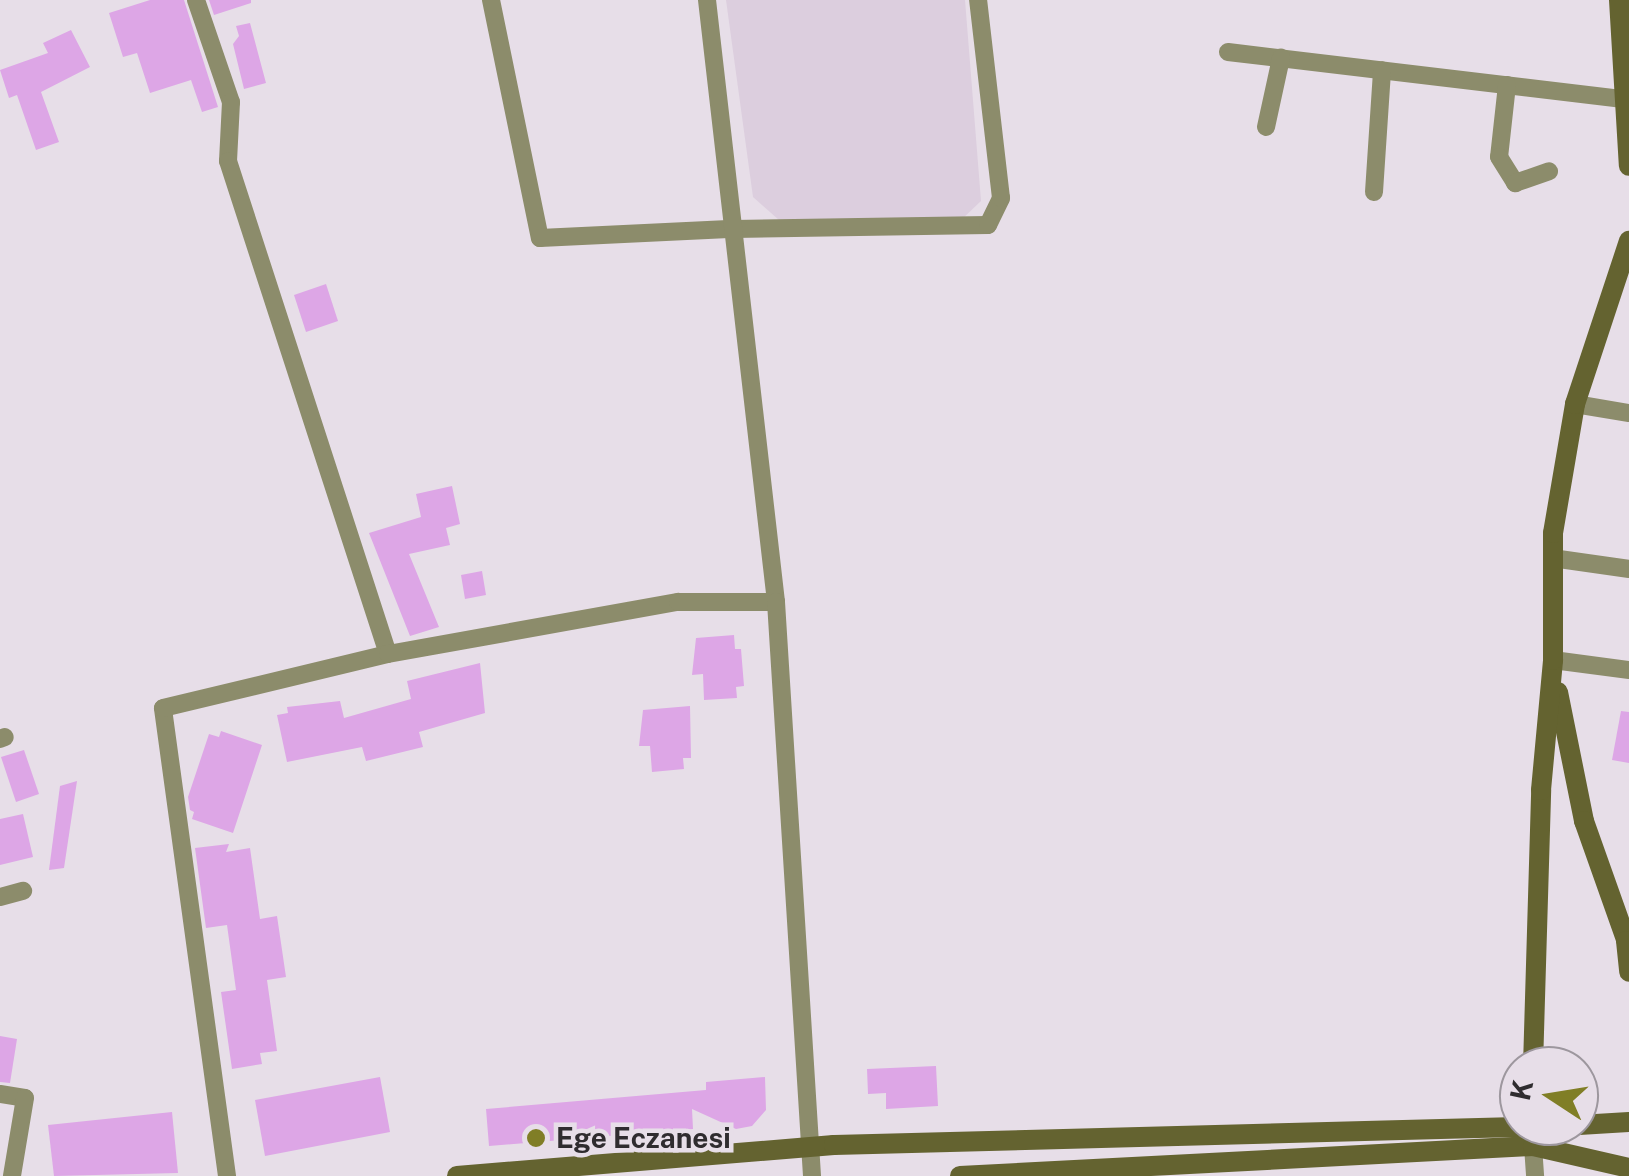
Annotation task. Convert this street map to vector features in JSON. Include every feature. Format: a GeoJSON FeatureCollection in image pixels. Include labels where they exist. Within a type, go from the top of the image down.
{"type":"FeatureCollection","features":[{"type":"Feature","properties":{"kind":"main road"},"geometry":{"type":"LineString","coordinates":[[1618,0],[1629,166]]}},
{"type":"Feature","properties":{"kind":"main road"},"geometry":{"type":"LineString","coordinates":[[1534,1046],[1541,790],[1553,660],[1552,558],[1575,404],[1629,241]]}},
{"type":"Feature","properties":{"kind":"main road"},"geometry":{"type":"LineString","coordinates":[[1553,660],[1584,821],[1628,945],[1629,972]]}},
{"type":"Feature","properties":{"kind":"main road"},"geometry":{"type":"LineString","coordinates":[[1599,1124],[1629,1122]]}},
{"type":"Feature","properties":{"kind":"main road"},"geometry":{"type":"LineString","coordinates":[[457,1176],[809,1147],[1499,1134]]}},
{"type":"Feature","properties":{"kind":"main road"},"geometry":{"type":"LineString","coordinates":[[960,1176],[1499,1136]]}},
{"type":"Feature","properties":{"kind":"main road"},"geometry":{"type":"LineString","coordinates":[[1569,1146],[1629,1168]]}},
{"type":"Feature","properties":{"kind":"street"},"geometry":{"type":"LineString","coordinates":[[196,0],[231,102],[228,161],[388,654]]}},
{"type":"Feature","properties":{"kind":"street"},"geometry":{"type":"LineString","coordinates":[[491,0],[540,238],[734,228],[988,225],[1001,198],[978,0]]}},
{"type":"Feature","properties":{"kind":"street"},"geometry":{"type":"LineString","coordinates":[[707,0],[776,602],[812,1176]]}},
{"type":"Feature","properties":{"kind":"street"},"geometry":{"type":"LineString","coordinates":[[1228,52],[1622,99]]}},
{"type":"Feature","properties":{"kind":"street"},"geometry":{"type":"LineString","coordinates":[[1266,127],[1280,58]]}},
{"type":"Feature","properties":{"kind":"street"},"geometry":{"type":"LineString","coordinates":[[1374,192],[1382,70]]}},
{"type":"Feature","properties":{"kind":"street"},"geometry":{"type":"LineString","coordinates":[[1507,85],[1499,157],[1515,184],[1550,170]]}},
{"type":"Feature","properties":{"kind":"street"},"geometry":{"type":"LineString","coordinates":[[1575,404],[1629,413]]}},
{"type":"Feature","properties":{"kind":"street"},"geometry":{"type":"LineString","coordinates":[[1552,558],[1629,569]]}},
{"type":"Feature","properties":{"kind":"street"},"geometry":{"type":"LineString","coordinates":[[227,1176],[162,708],[388,654],[678,602],[776,602]]}},
{"type":"Feature","properties":{"kind":"street"},"geometry":{"type":"LineString","coordinates":[[1553,660],[1629,670]]}},
{"type":"Feature","properties":{"kind":"street"},"geometry":{"type":"LineString","coordinates":[[0,897],[23,891]]}},
{"type":"Feature","properties":{"kind":"street"},"geometry":{"type":"LineString","coordinates":[[0,1094],[24,1098],[12,1176]]}},
{"type":"Feature","properties":{"kind":"street"},"geometry":{"type":"LineString","coordinates":[[1534,1146],[1534,1176]]}},
{"type":"Feature","properties":{"kind":"shaded area"},"geometry":{"type":"Polygon","coordinates":[[[726,0],[965,0],[981,201],[960,221],[779,220],[753,197],[726,0]]]}},
{"type":"Feature","properties":{"kind":"building"},"geometry":{"type":"Polygon","coordinates":[[[150,0],[184,0],[218,107],[202,112],[191,80],[150,93],[137,53],[123,57],[109,13],[150,0]]]}},
{"type":"Feature","properties":{"kind":"building"},"geometry":{"type":"Polygon","coordinates":[[[209,0],[251,0],[251,3],[214,15],[209,0]]]}},
{"type":"Feature","properties":{"kind":"building"},"geometry":{"type":"Polygon","coordinates":[[[250,23],[266,83],[244,89],[233,44],[239,36],[236,26],[250,23]]]}},
{"type":"Feature","properties":{"kind":"building"},"geometry":{"type":"Polygon","coordinates":[[[71,30],[90,67],[41,92],[59,142],[36,150],[17,95],[9,98],[0,70],[48,53],[43,43],[71,30]]]}},
{"type":"Feature","properties":{"kind":"building"},"geometry":{"type":"Polygon","coordinates":[[[326,284],[338,321],[306,332],[294,295],[326,284]]]}},
{"type":"Feature","properties":{"kind":"building"},"geometry":{"type":"Polygon","coordinates":[[[452,486],[460,524],[446,528],[450,545],[409,554],[439,627],[410,636],[369,533],[421,517],[416,494],[452,486]]]}},
{"type":"Feature","properties":{"kind":"building"},"geometry":{"type":"Polygon","coordinates":[[[482,571],[486,595],[465,599],[461,575],[482,571]]]}},
{"type":"Feature","properties":{"kind":"building"},"geometry":{"type":"Polygon","coordinates":[[[734,635],[735,649],[741,649],[744,686],[736,687],[737,698],[704,700],[703,674],[692,675],[696,638],[734,635]]]}},
{"type":"Feature","properties":{"kind":"building"},"geometry":{"type":"Polygon","coordinates":[[[480,663],[485,713],[419,732],[423,747],[366,761],[362,747],[287,762],[277,715],[288,713],[287,707],[340,701],[344,718],[411,699],[407,681],[480,663]]]}},
{"type":"Feature","properties":{"kind":"building"},"geometry":{"type":"Polygon","coordinates":[[[690,706],[691,758],[683,758],[684,769],[652,772],[650,746],[639,746],[643,710],[690,706]]]}},
{"type":"Feature","properties":{"kind":"building"},"geometry":{"type":"Polygon","coordinates":[[[1621,711],[1629,712],[1629,763],[1612,760],[1621,711]]]}},
{"type":"Feature","properties":{"kind":"building"},"geometry":{"type":"Polygon","coordinates":[[[221,731],[262,745],[233,833],[192,819],[194,812],[188,797],[209,734],[219,737],[221,731]]]}},
{"type":"Feature","properties":{"kind":"building"},"geometry":{"type":"Polygon","coordinates":[[[24,750],[39,794],[16,802],[1,757],[24,750]]]}},
{"type":"Feature","properties":{"kind":"building"},"geometry":{"type":"Polygon","coordinates":[[[77,781],[64,868],[49,870],[60,786],[77,781]]]}},
{"type":"Feature","properties":{"kind":"building"},"geometry":{"type":"Polygon","coordinates":[[[23,814],[33,857],[0,865],[0,819],[23,814]]]}},
{"type":"Feature","properties":{"kind":"building"},"geometry":{"type":"Polygon","coordinates":[[[229,844],[226,852],[250,848],[260,919],[277,916],[286,977],[267,980],[277,1051],[260,1053],[262,1064],[232,1069],[221,992],[236,990],[227,925],[206,928],[195,848],[229,844]]]}},
{"type":"Feature","properties":{"kind":"building"},"geometry":{"type":"Polygon","coordinates":[[[0,1036],[17,1039],[10,1083],[0,1082],[0,1036]]]}},
{"type":"Feature","properties":{"kind":"building"},"geometry":{"type":"Polygon","coordinates":[[[936,1066],[938,1106],[886,1109],[886,1093],[868,1094],[867,1069],[936,1066]]]}},
{"type":"Feature","properties":{"kind":"building"},"geometry":{"type":"Polygon","coordinates":[[[380,1077],[390,1132],[265,1156],[255,1100],[380,1077]]]}},
{"type":"Feature","properties":{"kind":"building"},"geometry":{"type":"Polygon","coordinates":[[[765,1077],[766,1110],[752,1126],[736,1129],[692,1109],[693,1129],[489,1146],[486,1109],[706,1090],[706,1082],[765,1077]]]}},
{"type":"Feature","properties":{"kind":"building"},"geometry":{"type":"Polygon","coordinates":[[[172,1112],[178,1173],[54,1176],[48,1125],[172,1112]]]}},
{"type":"Feature","properties":{"kind":"place","name":"Ege Eczanesi"},"geometry":{"type":"Point","coordinates":[536,1138]}}]}
